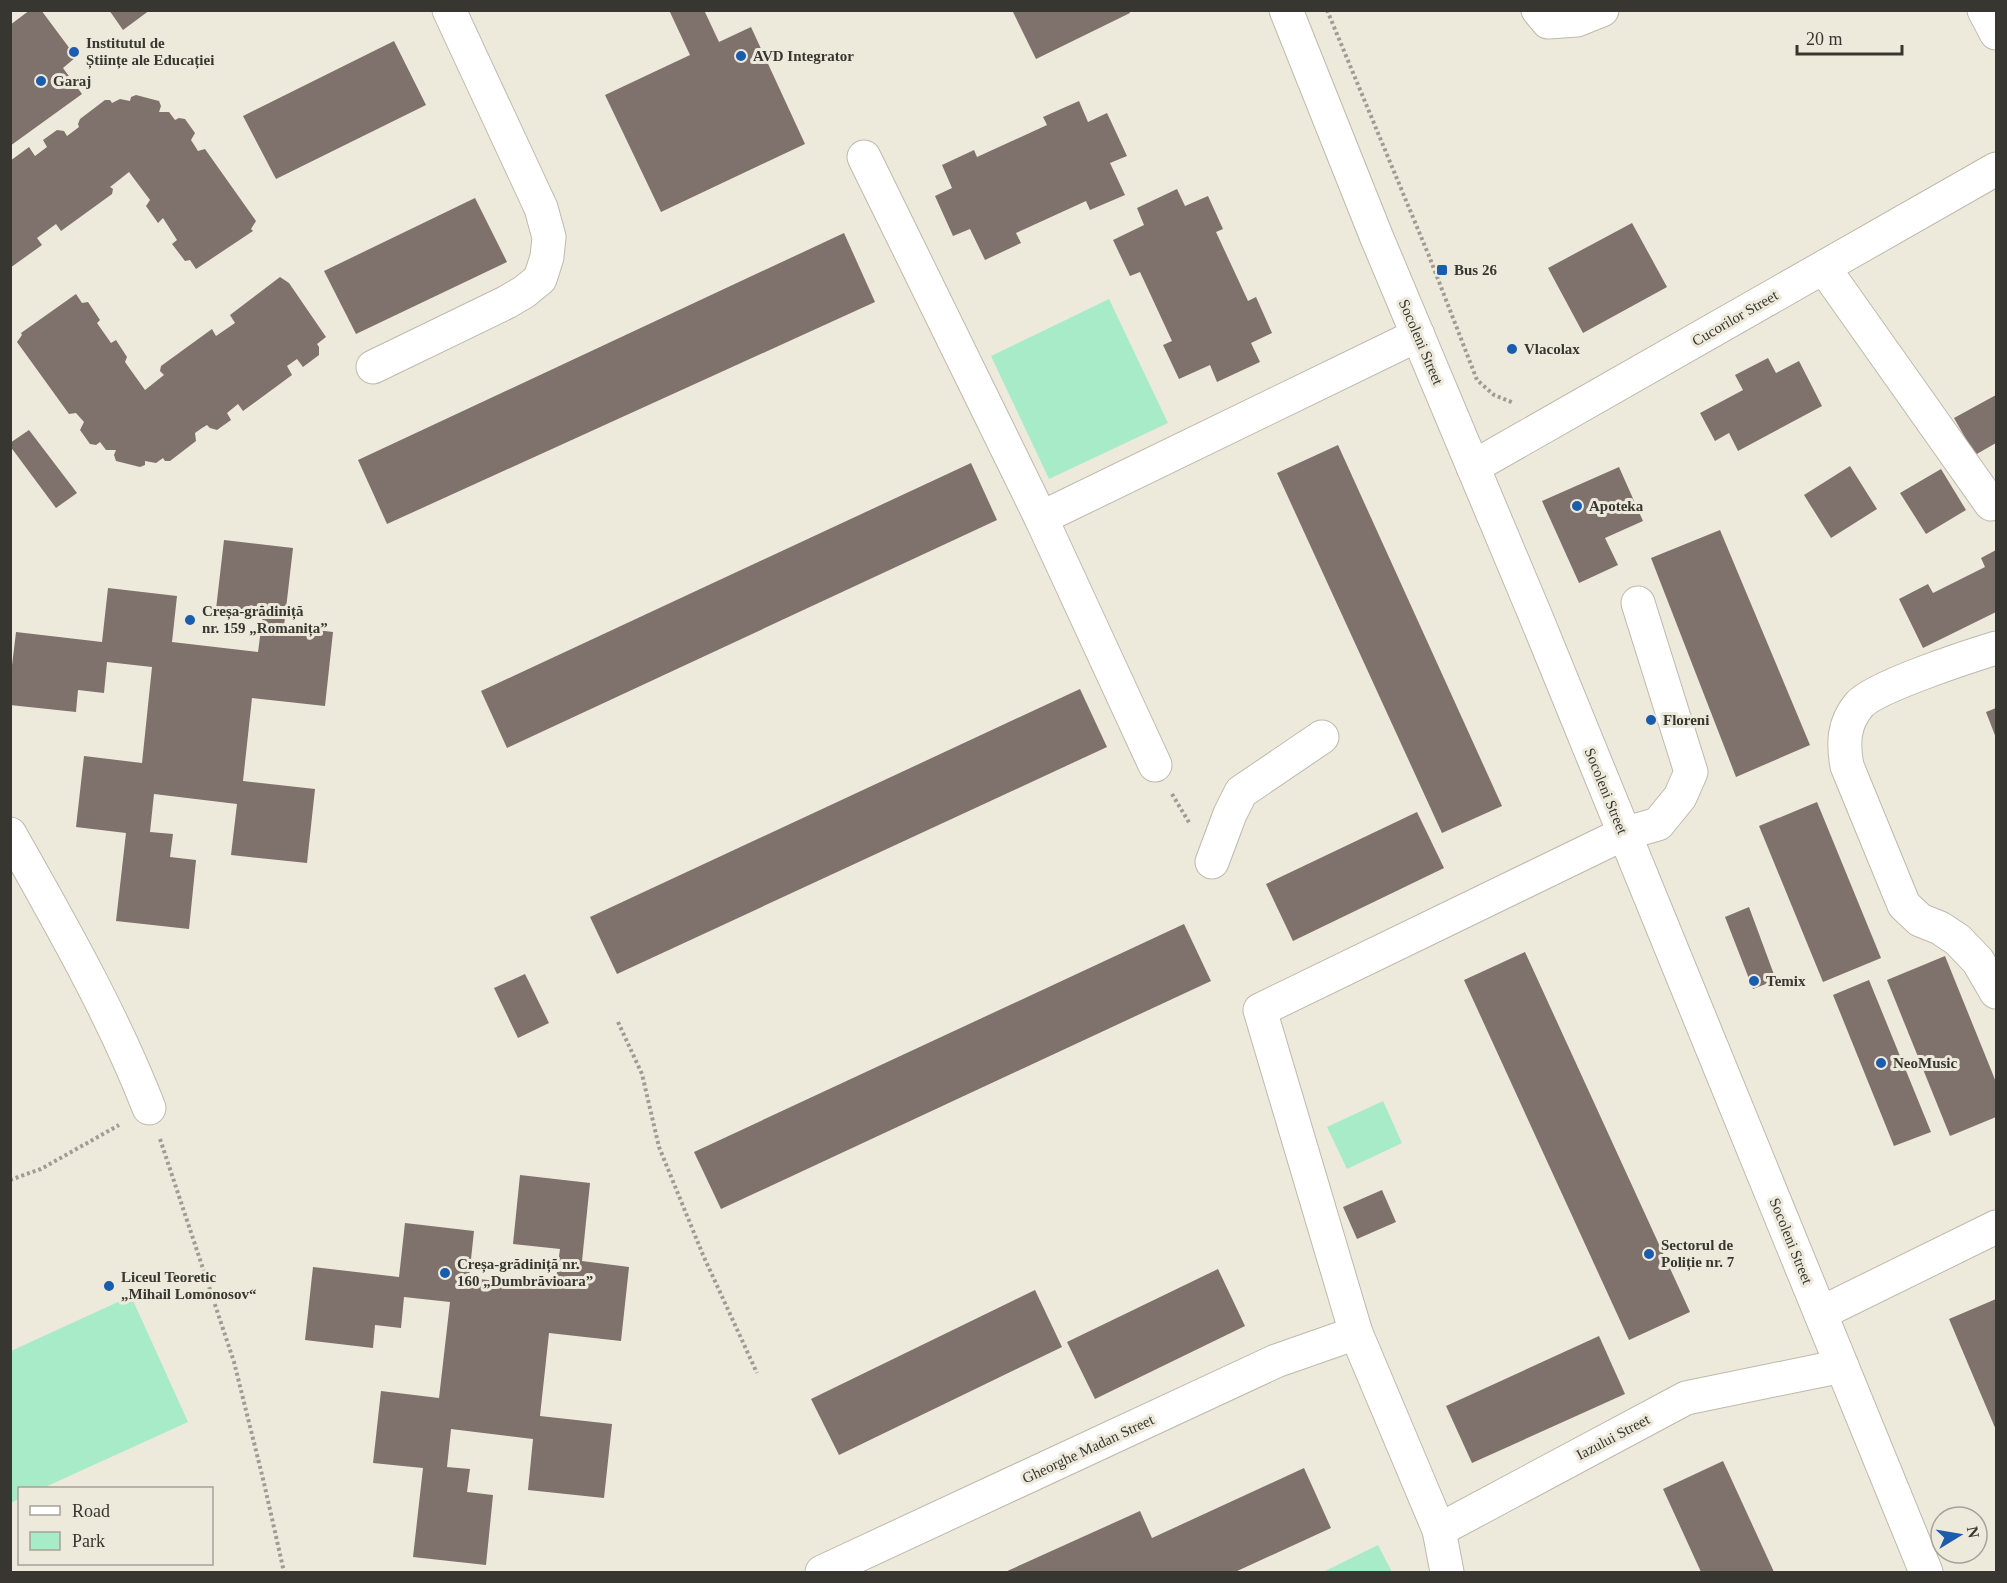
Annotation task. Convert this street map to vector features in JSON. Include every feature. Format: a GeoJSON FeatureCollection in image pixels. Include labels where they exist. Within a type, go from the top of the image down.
{"type":"FeatureCollection","features":[{"type":"Feature","properties":{"kind":"main road"},"geometry":{"type":"LineString","coordinates":[[373,367],[524,292],[540,279],[547,257],[549,237],[541,208],[449,10]]}},
{"type":"Feature","properties":{"kind":"main road","name":"Socoleni Street"},"geometry":{"type":"LineString","coordinates":[[1286,10],[1926,1572]]}},
{"type":"Feature","properties":{"kind":"main road"},"geometry":{"type":"LineString","coordinates":[[1538,10],[1548,22],[1578,20],[1602,10]]}},
{"type":"Feature","properties":{"kind":"main road"},"geometry":{"type":"LineString","coordinates":[[1984,10],[1996,33]]}},
{"type":"Feature","properties":{"kind":"main road"},"geometry":{"type":"LineString","coordinates":[[864,157],[1041,518],[1155,765]]}},
{"type":"Feature","properties":{"kind":"main road","name":"Cucorilor Street"},"geometry":{"type":"LineString","coordinates":[[1473,467],[1996,169]]}},
{"type":"Feature","properties":{"kind":"main road"},"geometry":{"type":"LineString","coordinates":[[1824,268],[1991,504],[1996,501]]}},
{"type":"Feature","properties":{"kind":"main road"},"geometry":{"type":"LineString","coordinates":[[1041,518],[1418,335]]}},
{"type":"Feature","properties":{"kind":"main road"},"geometry":{"type":"LineString","coordinates":[[1447,1572],[1438,1530],[1356,1333],[1260,1010],[1623,834],[1658,824],[1680,797],[1691,772],[1638,603]]}},
{"type":"Feature","properties":{"kind":"main road"},"geometry":{"type":"LineString","coordinates":[[1996,648],[1872,695],[1859,704],[1851,718],[1843,742],[1847,766],[1904,905],[1920,920],[1940,928],[1958,940],[1978,961],[1996,992]]}},
{"type":"Feature","properties":{"kind":"main road"},"geometry":{"type":"LineString","coordinates":[[1212,862],[1241,792],[1322,737]]}},
{"type":"Feature","properties":{"kind":"main road"},"geometry":{"type":"LineString","coordinates":[[10,834],[64,932],[135,1072],[149,1108]]}},
{"type":"Feature","properties":{"kind":"main road"},"geometry":{"type":"LineString","coordinates":[[1821,1313],[1996,1227]]}},
{"type":"Feature","properties":{"kind":"main road","name":"Gheorghe Madan Street"},"geometry":{"type":"LineString","coordinates":[[822,1572],[1276,1361],[1356,1333]]}},
{"type":"Feature","properties":{"kind":"main road","name":"Iazului Street"},"geometry":{"type":"LineString","coordinates":[[1438,1530],[1686,1398],[1842,1366]]}},
{"type":"Feature","properties":{"kind":"path"},"geometry":{"type":"LineString","coordinates":[[1327,10],[1430,256],[1477,380],[1494,395],[1519,405]]}},
{"type":"Feature","properties":{"kind":"path"},"geometry":{"type":"LineString","coordinates":[[1155,765],[1212,862]]}},
{"type":"Feature","properties":{"kind":"path"},"geometry":{"type":"LineString","coordinates":[[618,1022],[642,1074],[659,1147],[703,1255],[757,1373]]}},
{"type":"Feature","properties":{"kind":"path"},"geometry":{"type":"LineString","coordinates":[[10,1180],[41,1169],[149,1108],[234,1362],[284,1572]]}},
{"type":"Feature","properties":{"kind":"green space"},"geometry":{"type":"Polygon","coordinates":[[[1109,299],[1168,423],[1049,479],[991,356],[1109,299]]]}},
{"type":"Feature","properties":{"kind":"green space"},"geometry":{"type":"Polygon","coordinates":[[[1383,1101],[1402,1143],[1347,1169],[1327,1127],[1383,1101]]]}},
{"type":"Feature","properties":{"kind":"green space"},"geometry":{"type":"Polygon","coordinates":[[[131,1296],[188,1422],[45,1487],[18,1487],[18,1500],[11,1503],[11,1351],[131,1296]]]}},
{"type":"Feature","properties":{"kind":"green space"},"geometry":{"type":"Polygon","coordinates":[[[1378,1545],[1392,1572],[1323,1572],[1378,1545]]]}},
{"type":"Feature","properties":{"kind":"building","name":"Garaj"},"geometry":{"type":"Polygon","coordinates":[[[30,10],[41,10],[76,57],[63,68],[82,94],[10,146],[10,25],[30,10]]]}},
{"type":"Feature","properties":{"kind":"building"},"geometry":{"type":"Polygon","coordinates":[[[109,10],[150,10],[123,30],[109,10]]]}},
{"type":"Feature","properties":{"kind":"building"},"geometry":{"type":"Polygon","coordinates":[[[669,10],[704,10],[719,42],[751,27],[805,144],[661,212],[605,95],[690,55],[669,10]]]}},
{"type":"Feature","properties":{"kind":"building"},"geometry":{"type":"Polygon","coordinates":[[[1012,10],[1129,10],[1130,13],[1036,59],[1012,10]]]}},
{"type":"Feature","properties":{"kind":"building"},"geometry":{"type":"Polygon","coordinates":[[[394,41],[426,105],[276,179],[243,116],[394,41]]]}},
{"type":"Feature","properties":{"kind":"building"},"geometry":{"type":"Polygon","coordinates":[[[136,95],[159,101],[161,106],[159,112],[169,112],[175,120],[185,119],[195,133],[191,140],[198,151],[205,149],[256,221],[251,229],[253,231],[196,269],[190,260],[185,261],[172,244],[177,240],[163,218],[158,223],[146,206],[150,200],[129,172],[110,187],[113,189],[112,194],[61,231],[56,224],[37,238],[42,245],[10,268],[10,161],[29,147],[35,156],[47,147],[43,140],[57,130],[64,131],[67,136],[79,127],[80,119],[105,100],[110,100],[112,103],[120,99],[130,101],[131,97],[136,95]]]}},
{"type":"Feature","properties":{"kind":"building"},"geometry":{"type":"Polygon","coordinates":[[[1079,101],[1088,122],[1107,113],[1127,156],[1110,163],[1125,195],[1090,210],[1086,201],[1016,233],[1021,243],[985,260],[970,229],[953,236],[935,196],[952,188],[942,165],[974,150],[977,157],[1047,125],[1043,117],[1079,101]]]}},
{"type":"Feature","properties":{"kind":"building"},"geometry":{"type":"Polygon","coordinates":[[[1177,189],[1185,206],[1208,196],[1223,229],[1216,232],[1248,301],[1256,297],[1272,333],[1251,343],[1260,362],[1217,382],[1210,365],[1179,379],[1163,345],[1172,341],[1140,272],[1130,276],[1113,240],[1144,225],[1137,208],[1177,189]]]}},
{"type":"Feature","properties":{"kind":"building"},"geometry":{"type":"Polygon","coordinates":[[[475,198],[507,262],[356,334],[324,271],[475,198]]]}},
{"type":"Feature","properties":{"kind":"building"},"geometry":{"type":"Polygon","coordinates":[[[1632,223],[1667,287],[1583,333],[1548,268],[1632,223]]]}},
{"type":"Feature","properties":{"kind":"building"},"geometry":{"type":"Polygon","coordinates":[[[844,233],[875,302],[387,524],[358,460],[844,233]]]}},
{"type":"Feature","properties":{"kind":"building"},"geometry":{"type":"Polygon","coordinates":[[[280,277],[289,283],[326,337],[317,344],[319,355],[303,367],[297,359],[287,366],[292,375],[243,411],[238,404],[227,413],[231,420],[217,430],[207,425],[202,428],[195,433],[196,441],[170,461],[165,461],[163,458],[156,463],[145,461],[145,465],[140,467],[116,461],[114,455],[116,450],[106,450],[100,442],[96,445],[90,444],[80,430],[84,422],[76,413],[69,414],[17,342],[21,333],[76,294],[82,303],[88,302],[100,320],[97,323],[111,343],[116,340],[127,357],[125,362],[145,390],[164,375],[160,371],[161,366],[212,329],[216,336],[235,323],[230,315],[280,277]]]}},
{"type":"Feature","properties":{"kind":"building"},"geometry":{"type":"Polygon","coordinates":[[[1768,358],[1776,373],[1799,361],[1822,406],[1738,451],[1729,433],[1715,441],[1700,413],[1743,390],[1735,375],[1768,358]]]}},
{"type":"Feature","properties":{"kind":"building"},"geometry":{"type":"Polygon","coordinates":[[[1996,395],[1996,443],[1975,455],[1954,418],[1996,395]]]}},
{"type":"Feature","properties":{"kind":"building"},"geometry":{"type":"Polygon","coordinates":[[[29,430],[77,493],[56,508],[10,446],[10,443],[29,430]]]}},
{"type":"Feature","properties":{"kind":"building"},"geometry":{"type":"Polygon","coordinates":[[[1338,445],[1502,806],[1442,833],[1277,473],[1338,445]]]}},
{"type":"Feature","properties":{"kind":"building"},"geometry":{"type":"Polygon","coordinates":[[[971,463],[997,520],[507,748],[481,691],[971,463]]]}},
{"type":"Feature","properties":{"kind":"building"},"geometry":{"type":"Polygon","coordinates":[[[1850,466],[1877,509],[1831,538],[1804,495],[1850,466]]]}},
{"type":"Feature","properties":{"kind":"building"},"geometry":{"type":"Polygon","coordinates":[[[1619,467],[1643,521],[1605,538],[1618,565],[1579,583],[1542,501],[1619,467]]]}},
{"type":"Feature","properties":{"kind":"building"},"geometry":{"type":"Polygon","coordinates":[[[1941,469],[1966,510],[1926,534],[1900,493],[1941,469]]]}},
{"type":"Feature","properties":{"kind":"building"},"geometry":{"type":"Polygon","coordinates":[[[1720,530],[1810,745],[1736,777],[1651,558],[1720,530]]]}},
{"type":"Feature","properties":{"kind":"building"},"geometry":{"type":"Polygon","coordinates":[[[224,540],[293,548],[284,626],[333,632],[325,706],[252,698],[243,781],[315,789],[307,863],[231,855],[237,804],[154,794],[150,832],[173,834],[170,857],[196,860],[189,929],[116,921],[126,833],[76,827],[84,756],[142,763],[152,667],[107,662],[104,693],[78,690],[76,712],[10,705],[10,682],[16,632],[102,642],[108,588],[177,596],[172,642],[258,652],[263,614],[216,609],[224,540]]]}},
{"type":"Feature","properties":{"kind":"building"},"geometry":{"type":"Polygon","coordinates":[[[1996,550],[1996,612],[1923,648],[1899,599],[1928,584],[1933,593],[1985,567],[1981,558],[1996,550]]]}},
{"type":"Feature","properties":{"kind":"building"},"geometry":{"type":"Polygon","coordinates":[[[1080,689],[1107,747],[617,974],[590,917],[1080,689]]]}},
{"type":"Feature","properties":{"kind":"building"},"geometry":{"type":"Polygon","coordinates":[[[1996,708],[1996,738],[1986,712],[1996,708]]]}},
{"type":"Feature","properties":{"kind":"building"},"geometry":{"type":"Polygon","coordinates":[[[1817,802],[1881,958],[1823,982],[1759,826],[1817,802]]]}},
{"type":"Feature","properties":{"kind":"building"},"geometry":{"type":"Polygon","coordinates":[[[1417,812],[1444,868],[1293,941],[1266,884],[1417,812]]]}},
{"type":"Feature","properties":{"kind":"building"},"geometry":{"type":"Polygon","coordinates":[[[1749,907],[1776,980],[1753,989],[1725,917],[1749,907]]]}},
{"type":"Feature","properties":{"kind":"building"},"geometry":{"type":"Polygon","coordinates":[[[1184,924],[1211,981],[721,1209],[694,1152],[1184,924]]]}},
{"type":"Feature","properties":{"kind":"building"},"geometry":{"type":"Polygon","coordinates":[[[1525,952],[1690,1312],[1629,1340],[1464,980],[1525,952]]]}},
{"type":"Feature","properties":{"kind":"building"},"geometry":{"type":"Polygon","coordinates":[[[1945,956],[1996,1082],[1996,1117],[1950,1136],[1887,980],[1945,956]]]}},
{"type":"Feature","properties":{"kind":"building"},"geometry":{"type":"Polygon","coordinates":[[[525,974],[549,1023],[518,1038],[494,988],[525,974]]]}},
{"type":"Feature","properties":{"kind":"building"},"geometry":{"type":"Polygon","coordinates":[[[1869,980],[1931,1132],[1894,1146],[1833,995],[1869,980]]]}},
{"type":"Feature","properties":{"kind":"building"},"geometry":{"type":"Polygon","coordinates":[[[520,1175],[590,1183],[582,1261],[629,1267],[621,1341],[549,1333],[540,1416],[612,1424],[604,1498],[528,1490],[533,1439],[451,1429],[447,1467],[470,1469],[467,1492],[493,1495],[486,1565],[413,1557],[423,1468],[373,1463],[381,1391],[439,1398],[450,1302],[404,1297],[401,1328],[375,1325],[373,1348],[305,1340],[313,1267],[399,1277],[405,1223],[474,1231],[469,1278],[555,1287],[560,1249],[513,1244],[520,1175]]]}},
{"type":"Feature","properties":{"kind":"building"},"geometry":{"type":"Polygon","coordinates":[[[1382,1190],[1396,1222],[1357,1239],[1343,1207],[1382,1190]]]}},
{"type":"Feature","properties":{"kind":"building"},"geometry":{"type":"Polygon","coordinates":[[[1218,1269],[1245,1326],[1095,1399],[1067,1342],[1218,1269]]]}},
{"type":"Feature","properties":{"kind":"building"},"geometry":{"type":"Polygon","coordinates":[[[1035,1290],[1062,1347],[839,1455],[811,1399],[1035,1290]]]}},
{"type":"Feature","properties":{"kind":"building"},"geometry":{"type":"Polygon","coordinates":[[[1996,1299],[1996,1430],[1949,1319],[1996,1299]]]}},
{"type":"Feature","properties":{"kind":"building"},"geometry":{"type":"Polygon","coordinates":[[[1599,1336],[1625,1394],[1472,1463],[1446,1406],[1599,1336]]]}},
{"type":"Feature","properties":{"kind":"building"},"geometry":{"type":"Polygon","coordinates":[[[1723,1461],[1774,1572],[1701,1572],[1663,1489],[1723,1461]]]}},
{"type":"Feature","properties":{"kind":"building"},"geometry":{"type":"Polygon","coordinates":[[[1304,1468],[1331,1528],[1235,1572],[1005,1572],[1140,1511],[1152,1538],[1304,1468]]]}},
{"type":"Feature","properties":{"kind":"place","name":"Institutul de Științe ale Educației"},"geometry":{"type":"Point","coordinates":[74,52]}},
{"type":"Feature","properties":{"kind":"place","name":"AVD Integrator"},"geometry":{"type":"Point","coordinates":[741,56]}},
{"type":"Feature","properties":{"kind":"place","name":"Garaj"},"geometry":{"type":"Point","coordinates":[41,81]}},
{"type":"Feature","properties":{"kind":"place","name":"Bus 26"},"geometry":{"type":"Point","coordinates":[1442,270]}},
{"type":"Feature","properties":{"kind":"place","name":"Vlacolax"},"geometry":{"type":"Point","coordinates":[1512,349]}},
{"type":"Feature","properties":{"kind":"place","name":"Apoteka"},"geometry":{"type":"Point","coordinates":[1577,506]}},
{"type":"Feature","properties":{"kind":"place","name":"Creșa-grădiniță nr. 159 „Romanița”"},"geometry":{"type":"Point","coordinates":[190,620]}},
{"type":"Feature","properties":{"kind":"place","name":"Floreni"},"geometry":{"type":"Point","coordinates":[1651,720]}},
{"type":"Feature","properties":{"kind":"place","name":"Temix"},"geometry":{"type":"Point","coordinates":[1754,981]}},
{"type":"Feature","properties":{"kind":"place","name":"NeoMusic"},"geometry":{"type":"Point","coordinates":[1881,1063]}},
{"type":"Feature","properties":{"kind":"place","name":"Sectorul de Poliție nr. 7"},"geometry":{"type":"Point","coordinates":[1649,1254]}},
{"type":"Feature","properties":{"kind":"place","name":"Creșa-grădiniță nr. 160 „Dumbrăvioara”"},"geometry":{"type":"Point","coordinates":[445,1273]}},
{"type":"Feature","properties":{"kind":"place","name":"Liceul Teoretic „Mihail Lomonosov“"},"geometry":{"type":"Point","coordinates":[109,1286]}}]}
